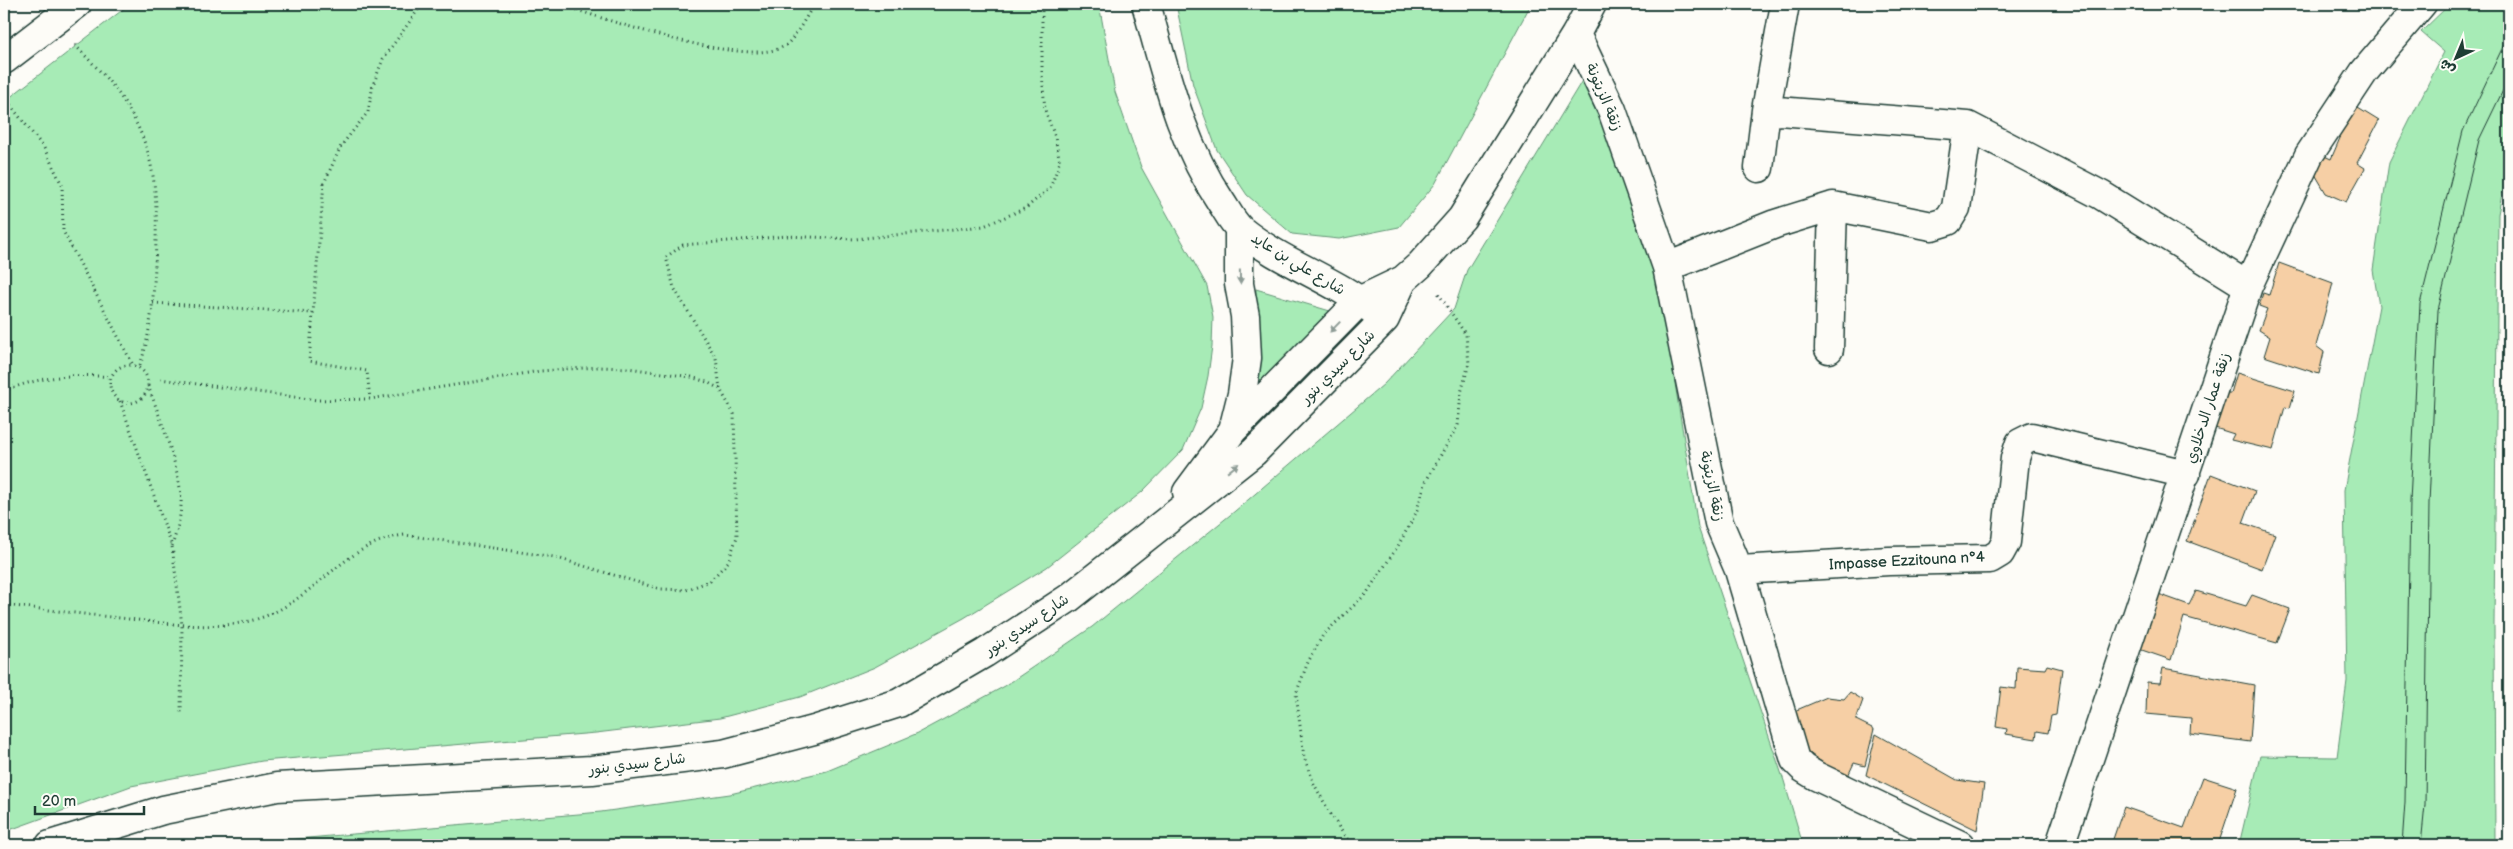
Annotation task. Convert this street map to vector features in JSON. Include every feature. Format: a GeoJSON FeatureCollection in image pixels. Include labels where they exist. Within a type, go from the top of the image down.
{"type":"FeatureCollection","features":[{"type":"Feature","properties":{"kind":"street"},"geometry":{"type":"LineString","coordinates":[[4,60],[53,20],[77,4]]}},
{"type":"Feature","properties":{"kind":"street","name":"شارع علي بن عايد"},"geometry":{"type":"LineString","coordinates":[[1146,4],[1180,124],[1208,182],[1239,228],[1276,255],[1361,300],[1385,319]]}},
{"type":"Feature","properties":{"kind":"street","name":"شارع سيدي بنور"},"geometry":{"type":"LineString","coordinates":[[50,845],[163,810],[277,787],[592,770],[723,754],[814,730],[899,703],[985,653],[1069,598],[1254,452],[1385,319],[1411,272],[1462,218],[1576,34],[1592,4]]}},
{"type":"Feature","properties":{"kind":"street"},"geometry":{"type":"LineString","coordinates":[[1759,168],[1766,110],[1785,4]]}},
{"type":"Feature","properties":{"kind":"street","name":"زنقة عمار الدخلاوي"},"geometry":{"type":"LineString","coordinates":[[2060,845],[2248,286],[2309,155],[2364,72],[2422,4]]}},
{"type":"Feature","properties":{"kind":"street","name":"زنقة الزيتونة"},"geometry":{"type":"LineString","coordinates":[[1576,34],[1612,110],[1667,267],[1719,523],[1739,570],[1795,760],[1803,768],[1816,776],[1960,845]]}},
{"type":"Feature","properties":{"kind":"street"},"geometry":{"type":"LineString","coordinates":[[1766,110],[1968,126],[2101,195],[2248,286]]}},
{"type":"Feature","properties":{"kind":"street"},"geometry":{"type":"LineString","coordinates":[[1667,267],[1774,224],[1833,206],[1932,226],[1948,221],[1956,208],[1968,126]]}},
{"type":"Feature","properties":{"kind":"street"},"geometry":{"type":"LineString","coordinates":[[1828,349],[1833,206]]}},
{"type":"Feature","properties":{"kind":"street"},"geometry":{"type":"LineString","coordinates":[[1233,430],[1242,394],[1247,358],[1245,316],[1239,284],[1239,228]]}},
{"type":"Feature","properties":{"kind":"street","name":"شارع سيدي بنور"},"geometry":{"type":"LineString","coordinates":[[1167,519],[1233,430],[1361,300],[1411,272]]}},
{"type":"Feature","properties":{"kind":"street","name":"Impasse Ezzitouna n°4"},"geometry":{"type":"LineString","coordinates":[[1739,570],[1889,561],[1990,559],[2000,553],[2006,542],[2015,458],[2020,443],[2032,437],[2186,474]]}},
{"type":"Feature","properties":{"kind":"path"},"geometry":{"type":"LineString","coordinates":[[370,400],[367,371],[309,360],[324,183],[341,146],[368,112],[373,85],[383,59],[418,10],[427,4]]}},
{"type":"Feature","properties":{"kind":"path"},"geometry":{"type":"LineString","coordinates":[[558,4],[640,29],[738,52],[771,50],[787,44],[814,4]]}},
{"type":"Feature","properties":{"kind":"path"},"geometry":{"type":"LineString","coordinates":[[4,605],[182,625],[230,624],[263,617],[288,605],[367,545],[390,536],[405,535],[554,558],[587,566],[660,590],[686,590],[710,580],[728,562],[737,537],[734,414],[720,389],[716,358],[674,288],[666,257],[683,245],[787,236],[855,239],[984,226],[1026,208],[1050,188],[1060,162],[1055,137],[1045,110],[1042,74],[1042,4]]}},
{"type":"Feature","properties":{"kind":"path"},"geometry":{"type":"LineString","coordinates":[[53,20],[115,89],[134,117],[148,148],[155,180],[157,214],[153,302],[148,336],[139,368]]}},
{"type":"Feature","properties":{"kind":"path"},"geometry":{"type":"LineString","coordinates":[[4,97],[44,148],[59,178],[62,185],[63,231],[133,365]]}},
{"type":"Feature","properties":{"kind":"path"},"geometry":{"type":"LineString","coordinates":[[1356,845],[1346,838],[1314,784],[1304,757],[1296,694],[1308,662],[1323,635],[1366,594],[1398,546],[1416,513],[1426,481],[1458,425],[1461,393],[1469,363],[1466,335],[1411,272]]}},
{"type":"Feature","properties":{"kind":"path"},"geometry":{"type":"LineString","coordinates":[[153,302],[313,313]]}},
{"type":"Feature","properties":{"kind":"path"},"geometry":{"type":"LineString","coordinates":[[172,546],[179,526],[182,498],[178,478],[148,386],[147,377],[139,368],[133,365],[124,365],[116,369],[110,377],[109,387],[113,395],[120,402],[172,546],[182,625],[181,716]]}},
{"type":"Feature","properties":{"kind":"path"},"geometry":{"type":"LineString","coordinates":[[160,379],[301,398],[370,400],[540,371],[598,367],[691,377],[720,389]]}},
{"type":"Feature","properties":{"kind":"path"},"geometry":{"type":"LineString","coordinates":[[4,391],[46,378],[70,375],[110,377]]}},
{"type":"Feature","properties":{"kind":"path"},"geometry":{"type":"LineString","coordinates":[[120,402],[138,401],[145,395],[148,386]]}},
{"type":"Feature","properties":{"kind":"green space"},"geometry":{"type":"Polygon","coordinates":[[[130,4],[1099,4],[1115,92],[1141,167],[1207,286],[1213,317],[1212,346],[1201,408],[1183,450],[1142,492],[1047,567],[964,618],[875,667],[800,697],[720,718],[596,733],[262,761],[131,786],[4,832],[4,102],[130,4]]]}},
{"type":"Feature","properties":{"kind":"green space"},"geometry":{"type":"Polygon","coordinates":[[[1176,4],[1531,4],[1435,184],[1399,227],[1339,239],[1292,234],[1247,195],[1217,150],[1193,85],[1176,4]]]}},
{"type":"Feature","properties":{"kind":"green space"},"geometry":{"type":"Polygon","coordinates":[[[2450,4],[2509,4],[2509,180],[2502,194],[2498,214],[2494,624],[2495,845],[2239,845],[2260,756],[2337,757],[2347,681],[2344,490],[2379,306],[2373,270],[2389,162],[2444,52],[2421,32],[2450,4]]]}},
{"type":"Feature","properties":{"kind":"green space"},"geometry":{"type":"Polygon","coordinates":[[[1583,79],[1598,98],[1657,271],[1698,527],[1784,781],[1803,845],[244,845],[601,812],[730,794],[827,771],[918,733],[1005,686],[1092,627],[1235,511],[1384,384],[1454,309],[1467,270],[1583,79]]]}},
{"type":"Feature","properties":{"kind":"green space"},"geometry":{"type":"Polygon","coordinates":[[[1256,289],[1330,311],[1250,395],[1256,289]]]}},
{"type":"Feature","properties":{"kind":"building"},"geometry":{"type":"Polygon","coordinates":[[[2353,105],[2379,121],[2357,163],[2365,168],[2346,202],[2326,193],[2312,169],[2318,153],[2331,159],[2340,138],[2329,130],[2353,105]]]}},
{"type":"Feature","properties":{"kind":"building"},"geometry":{"type":"Polygon","coordinates":[[[2279,263],[2333,283],[2316,346],[2324,352],[2319,374],[2264,356],[2270,337],[2259,330],[2267,309],[2259,306],[2263,293],[2269,295],[2279,263]]]}},
{"type":"Feature","properties":{"kind":"building"},"geometry":{"type":"Polygon","coordinates":[[[2237,373],[2295,391],[2290,408],[2285,407],[2273,450],[2231,440],[2234,434],[2215,428],[2227,393],[2231,393],[2237,373]]]}},
{"type":"Feature","properties":{"kind":"building"},"geometry":{"type":"Polygon","coordinates":[[[2211,474],[2255,491],[2243,523],[2275,534],[2262,569],[2187,541],[2211,474]]]}},
{"type":"Feature","properties":{"kind":"building"},"geometry":{"type":"Polygon","coordinates":[[[2150,591],[2189,605],[2196,591],[2246,606],[2252,595],[2290,609],[2277,643],[2184,617],[2171,660],[2133,647],[2150,591]]]}},
{"type":"Feature","properties":{"kind":"building"},"geometry":{"type":"Polygon","coordinates":[[[2047,665],[2062,669],[2056,715],[2051,716],[2048,733],[2037,731],[2036,739],[2006,734],[2007,729],[1996,727],[2001,687],[2016,689],[2017,667],[2045,669],[2047,665]]]}},
{"type":"Feature","properties":{"kind":"building"},"geometry":{"type":"Polygon","coordinates":[[[2163,668],[2254,685],[2250,742],[2190,734],[2191,718],[2146,714],[2147,682],[2160,683],[2163,668]]]}},
{"type":"Feature","properties":{"kind":"building"},"geometry":{"type":"Polygon","coordinates":[[[1850,692],[1863,700],[1856,720],[1874,729],[1865,766],[1854,763],[1846,780],[1808,752],[1792,712],[1827,697],[1844,699],[1850,692]]]}},
{"type":"Feature","properties":{"kind":"building"},"geometry":{"type":"Polygon","coordinates":[[[1876,734],[1957,780],[1984,784],[1977,830],[1866,775],[1876,734]]]}},
{"type":"Feature","properties":{"kind":"building"},"geometry":{"type":"Polygon","coordinates":[[[2203,777],[2237,788],[2219,842],[2214,841],[2212,845],[2111,845],[2124,807],[2184,828],[2203,777]]]}},
{"type":"Feature","properties":{"kind":"tram line"},"geometry":{"type":"LineString","coordinates":[[2402,845],[2405,802],[2410,501],[2420,304],[2463,131],[2509,34]]}},
{"type":"Feature","properties":{"kind":"tram line"},"geometry":{"type":"LineString","coordinates":[[2421,845],[2425,805],[2429,503],[2438,310],[2479,140],[2509,78]]}}]}
